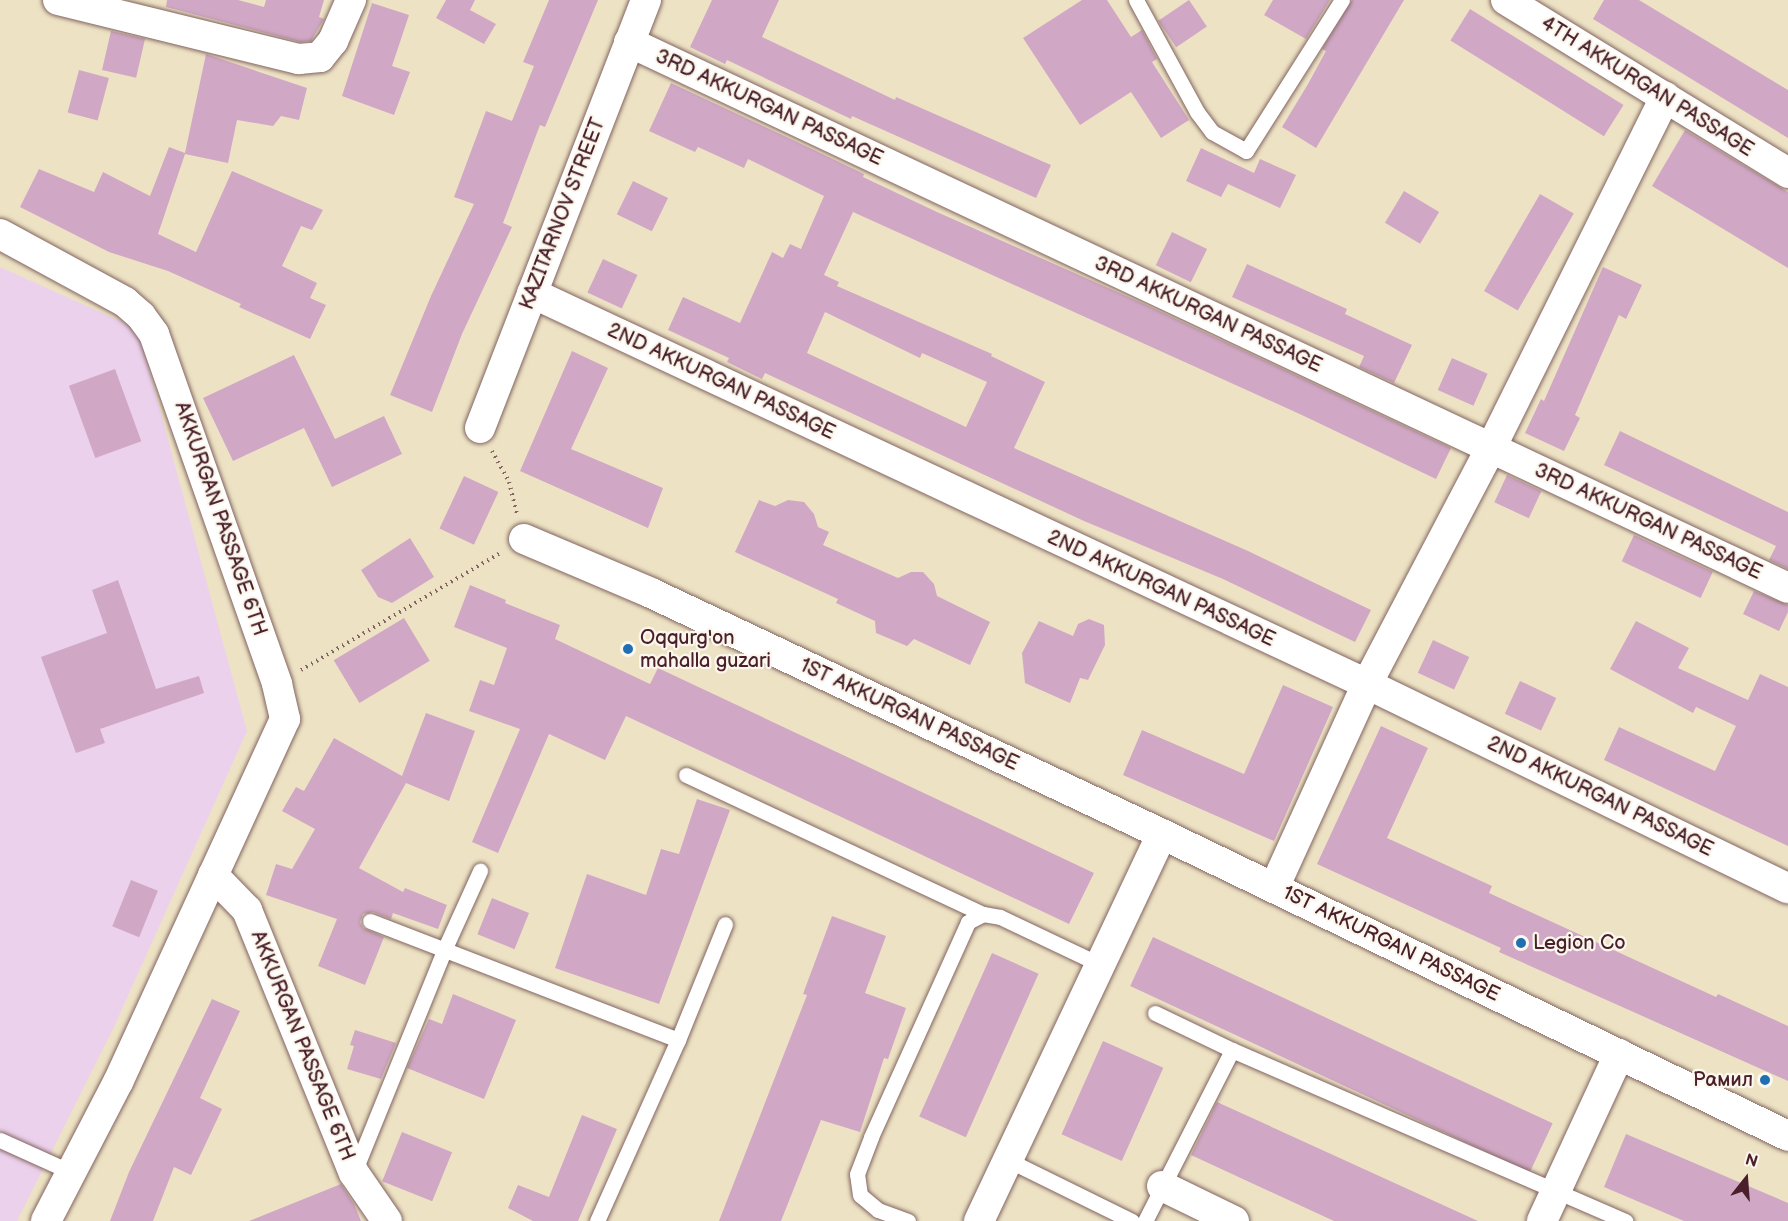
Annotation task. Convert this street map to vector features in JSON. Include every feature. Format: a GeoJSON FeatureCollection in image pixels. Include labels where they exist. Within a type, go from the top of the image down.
{"type":"FeatureCollection","features":[{"type":"Feature","properties":{"kind":"street"},"geometry":{"type":"LineString","coordinates":[[58,0],[299,59],[320,57],[333,41],[351,0]]}},
{"type":"Feature","properties":{"kind":"street","name":"KAZITARNOV STREET"},"geometry":{"type":"LineString","coordinates":[[480,428],[646,0]]}},
{"type":"Feature","properties":{"kind":"street","name":"4TH AKKURGAN PASSAGE"},"geometry":{"type":"LineString","coordinates":[[1506,0],[1788,174]]}},
{"type":"Feature","properties":{"kind":"street","name":"3RD AKKURGAN PASSAGE"},"geometry":{"type":"LineString","coordinates":[[629,42],[1788,588]]}},
{"type":"Feature","properties":{"kind":"street"},"geometry":{"type":"LineString","coordinates":[[1274,888],[1367,684],[1491,448],[1665,97]]}},
{"type":"Feature","properties":{"kind":"street","name":"AKKURGAN PASSAGE 6TH"},"geometry":{"type":"LineString","coordinates":[[0,234],[125,302],[141,316],[154,334],[277,684],[285,719],[118,1082],[46,1221]]}},
{"type":"Feature","properties":{"kind":"street","name":"2ND AKKURGAN PASSAGE"},"geometry":{"type":"LineString","coordinates":[[532,294],[1367,684],[1788,888]]}},
{"type":"Feature","properties":{"kind":"street","name":"1ST AKKURGAN PASSAGE"},"geometry":{"type":"LineString","coordinates":[[524,539],[651,593],[1162,834],[1788,1136]]}},
{"type":"Feature","properties":{"kind":"street"},"geometry":{"type":"LineString","coordinates":[[979,1221],[1162,834]]}},
{"type":"Feature","properties":{"kind":"street","name":"AKKURGAN PASSAGE 6TH"},"geometry":{"type":"LineString","coordinates":[[213,875],[247,910],[354,1173],[387,1221]]}},
{"type":"Feature","properties":{"kind":"street"},"geometry":{"type":"LineString","coordinates":[[1542,1221],[1620,1054]]}},
{"type":"Feature","properties":{"kind":"street"},"geometry":{"type":"LineString","coordinates":[[1162,1186],[1234,1221]]}},
{"type":"Feature","properties":{"kind":"lane"},"geometry":{"type":"LineString","coordinates":[[1136,0],[1197,112],[1212,132],[1246,151],[1342,0]]}},
{"type":"Feature","properties":{"kind":"lane"},"geometry":{"type":"LineString","coordinates":[[686,775],[983,914],[1000,917],[1101,965]]}},
{"type":"Feature","properties":{"kind":"lane"},"geometry":{"type":"LineString","coordinates":[[354,1173],[445,948],[480,871]]}},
{"type":"Feature","properties":{"kind":"lane"},"geometry":{"type":"LineString","coordinates":[[908,1221],[878,1210],[860,1195],[857,1174],[959,937],[968,922],[983,914]]}},
{"type":"Feature","properties":{"kind":"lane"},"geometry":{"type":"LineString","coordinates":[[370,921],[445,948],[678,1040]]}},
{"type":"Feature","properties":{"kind":"lane"},"geometry":{"type":"LineString","coordinates":[[597,1221],[678,1040],[725,924]]}},
{"type":"Feature","properties":{"kind":"lane"},"geometry":{"type":"LineString","coordinates":[[1155,1012],[1232,1050],[1556,1193],[1625,1221]]}},
{"type":"Feature","properties":{"kind":"lane"},"geometry":{"type":"LineString","coordinates":[[1145,1221],[1232,1050]]}},
{"type":"Feature","properties":{"kind":"lane"},"geometry":{"type":"LineString","coordinates":[[0,1140],[71,1172]]}},
{"type":"Feature","properties":{"kind":"lane"},"geometry":{"type":"LineString","coordinates":[[1008,1160],[1132,1221]]}},
{"type":"Feature","properties":{"kind":"path"},"geometry":{"type":"LineString","coordinates":[[277,684],[524,539],[509,482],[480,428]]}},
{"type":"Feature","properties":{"kind":"shaded area"},"geometry":{"type":"Polygon","coordinates":[[[0,267],[138,329],[247,731],[113,1029],[17,1221],[0,1221],[0,267]]]}},
{"type":"Feature","properties":{"kind":"building"},"geometry":{"type":"Polygon","coordinates":[[[167,0],[238,0],[264,7],[266,0],[324,0],[319,17],[324,19],[311,41],[300,42],[166,7],[167,0]]]}},
{"type":"Feature","properties":{"kind":"building"},"geometry":{"type":"Polygon","coordinates":[[[446,0],[475,0],[470,10],[496,24],[484,44],[436,18],[446,0]]]}},
{"type":"Feature","properties":{"kind":"building"},"geometry":{"type":"Polygon","coordinates":[[[549,0],[598,0],[545,127],[540,125],[503,223],[512,227],[462,334],[432,412],[390,395],[431,296],[474,204],[454,197],[486,111],[512,121],[534,66],[523,62],[549,0]]]}},
{"type":"Feature","properties":{"kind":"building"},"geometry":{"type":"Polygon","coordinates":[[[712,0],[779,0],[762,37],[895,100],[896,97],[1051,165],[1036,198],[852,116],[851,119],[727,60],[725,64],[690,47],[712,0]]]}},
{"type":"Feature","properties":{"kind":"building"},"geometry":{"type":"Polygon","coordinates":[[[1082,0],[1107,0],[1131,37],[1142,30],[1157,59],[1152,62],[1189,120],[1161,138],[1131,92],[1080,125],[1023,38],[1082,0]]]}},
{"type":"Feature","properties":{"kind":"building"},"geometry":{"type":"Polygon","coordinates":[[[1189,0],[1207,27],[1176,47],[1158,21],[1189,0]]]}},
{"type":"Feature","properties":{"kind":"building"},"geometry":{"type":"Polygon","coordinates":[[[1273,0],[1330,0],[1306,39],[1264,15],[1273,0]]]}},
{"type":"Feature","properties":{"kind":"building"},"geometry":{"type":"Polygon","coordinates":[[[1352,0],[1404,0],[1316,148],[1282,127],[1326,51],[1322,49],[1352,0]]]}},
{"type":"Feature","properties":{"kind":"building"},"geometry":{"type":"Polygon","coordinates":[[[1604,0],[1639,0],[1788,90],[1788,138],[1593,19],[1604,0]]]}},
{"type":"Feature","properties":{"kind":"building"},"geometry":{"type":"Polygon","coordinates":[[[372,3],[409,15],[392,66],[410,72],[394,115],[342,96],[372,3]]]}},
{"type":"Feature","properties":{"kind":"building"},"geometry":{"type":"Polygon","coordinates":[[[1470,9],[1623,105],[1604,136],[1450,40],[1470,9]]]}},
{"type":"Feature","properties":{"kind":"building"},"geometry":{"type":"Polygon","coordinates":[[[111,31],[145,39],[136,78],[102,70],[111,31]]]}},
{"type":"Feature","properties":{"kind":"building"},"geometry":{"type":"Polygon","coordinates":[[[206,54],[307,88],[299,120],[281,116],[273,126],[237,120],[228,163],[185,154],[158,234],[196,252],[232,171],[323,210],[312,230],[301,226],[282,266],[317,283],[310,298],[326,305],[310,339],[239,307],[241,304],[168,271],[109,252],[20,207],[39,169],[94,192],[103,172],[150,196],[169,147],[185,153],[206,54]]]}},
{"type":"Feature","properties":{"kind":"building"},"geometry":{"type":"Polygon","coordinates":[[[79,70],[109,78],[98,121],[68,113],[79,70]]]}},
{"type":"Feature","properties":{"kind":"building"},"geometry":{"type":"Polygon","coordinates":[[[671,83],[864,174],[863,177],[937,212],[1142,303],[1451,448],[1436,479],[1304,416],[853,212],[824,275],[839,282],[837,286],[992,354],[991,356],[1045,382],[1014,448],[1248,551],[1371,610],[1355,642],[1223,579],[1084,521],[765,373],[762,379],[727,362],[729,358],[668,330],[683,297],[740,323],[772,252],[783,258],[790,244],[801,249],[824,196],[748,159],[744,168],[698,147],[695,152],[649,131],[671,83]],[[825,312],[807,353],[966,427],[987,382],[922,353],[920,358],[825,312]]]}},
{"type":"Feature","properties":{"kind":"building"},"geometry":{"type":"Polygon","coordinates":[[[1685,130],[1788,192],[1788,268],[1652,186],[1685,130]]]}},
{"type":"Feature","properties":{"kind":"building"},"geometry":{"type":"Polygon","coordinates":[[[1201,148],[1254,173],[1260,159],[1296,175],[1280,208],[1228,184],[1221,197],[1186,181],[1201,148]]]}},
{"type":"Feature","properties":{"kind":"building"},"geometry":{"type":"Polygon","coordinates":[[[633,181],[668,198],[652,231],[617,214],[633,181]]]}},
{"type":"Feature","properties":{"kind":"building"},"geometry":{"type":"Polygon","coordinates":[[[1404,191],[1439,212],[1420,244],[1385,223],[1404,191]]]}},
{"type":"Feature","properties":{"kind":"building"},"geometry":{"type":"Polygon","coordinates":[[[1540,194],[1574,214],[1518,310],[1484,291],[1540,194]]]}},
{"type":"Feature","properties":{"kind":"building"},"geometry":{"type":"Polygon","coordinates":[[[1172,232],[1207,249],[1191,282],[1156,265],[1172,232]]]}},
{"type":"Feature","properties":{"kind":"building"},"geometry":{"type":"Polygon","coordinates":[[[603,259],[637,275],[622,309],[587,293],[603,259]]]}},
{"type":"Feature","properties":{"kind":"building"},"geometry":{"type":"Polygon","coordinates":[[[1247,264],[1347,309],[1345,314],[1412,345],[1394,383],[1359,367],[1364,356],[1232,297],[1247,264]]]}},
{"type":"Feature","properties":{"kind":"building"},"geometry":{"type":"Polygon","coordinates":[[[1603,267],[1642,285],[1626,319],[1619,315],[1575,415],[1580,418],[1564,451],[1525,433],[1541,399],[1544,401],[1603,267]]]}},
{"type":"Feature","properties":{"kind":"building"},"geometry":{"type":"Polygon","coordinates":[[[572,351],[608,368],[571,449],[663,488],[648,528],[520,471],[572,351]]]}},
{"type":"Feature","properties":{"kind":"building"},"geometry":{"type":"Polygon","coordinates":[[[294,355],[335,439],[384,416],[402,454],[332,487],[304,428],[233,461],[203,398],[294,355]]]}},
{"type":"Feature","properties":{"kind":"building"},"geometry":{"type":"Polygon","coordinates":[[[1452,358],[1488,374],[1473,406],[1438,390],[1452,358]]]}},
{"type":"Feature","properties":{"kind":"building"},"geometry":{"type":"Polygon","coordinates":[[[115,369],[141,441],[95,458],[69,386],[115,369]]]}},
{"type":"Feature","properties":{"kind":"building"},"geometry":{"type":"Polygon","coordinates":[[[1620,431],[1788,512],[1788,569],[1769,560],[1776,546],[1604,465],[1620,431]]]}},
{"type":"Feature","properties":{"kind":"building"},"geometry":{"type":"Polygon","coordinates":[[[1507,475],[1541,491],[1529,518],[1494,502],[1507,475]]]}},
{"type":"Feature","properties":{"kind":"building"},"geometry":{"type":"Polygon","coordinates":[[[464,476],[498,492],[474,545],[439,529],[464,476]]]}},
{"type":"Feature","properties":{"kind":"building"},"geometry":{"type":"Polygon","coordinates":[[[759,500],[775,506],[788,500],[804,502],[814,514],[818,527],[829,532],[823,545],[898,578],[911,572],[923,572],[934,584],[937,596],[990,622],[970,665],[914,639],[907,646],[876,633],[875,621],[836,603],[838,599],[735,552],[759,500]]]}},
{"type":"Feature","properties":{"kind":"building"},"geometry":{"type":"Polygon","coordinates":[[[1634,535],[1713,572],[1701,598],[1622,561],[1634,535]]]}},
{"type":"Feature","properties":{"kind":"building"},"geometry":{"type":"Polygon","coordinates":[[[410,538],[434,577],[392,603],[378,597],[361,570],[410,538]]]}},
{"type":"Feature","properties":{"kind":"building"},"geometry":{"type":"Polygon","coordinates":[[[118,580],[156,689],[199,676],[204,693],[100,729],[105,743],[76,753],[41,657],[107,633],[92,590],[118,580]]]}},
{"type":"Feature","properties":{"kind":"building"},"geometry":{"type":"Polygon","coordinates":[[[470,585],[506,600],[505,603],[560,625],[555,639],[650,684],[658,668],[1094,873],[1069,924],[626,716],[605,760],[549,734],[498,853],[472,842],[520,729],[469,711],[480,680],[494,685],[507,648],[454,627],[470,585]]]}},
{"type":"Feature","properties":{"kind":"building"},"geometry":{"type":"Polygon","coordinates":[[[1754,591],[1788,605],[1788,612],[1779,631],[1743,614],[1754,591]]]}},
{"type":"Feature","properties":{"kind":"building"},"geometry":{"type":"Polygon","coordinates":[[[404,618],[430,661],[359,703],[334,660],[404,618]]]}},
{"type":"Feature","properties":{"kind":"building"},"geometry":{"type":"Polygon","coordinates":[[[1089,619],[1104,625],[1105,645],[1088,680],[1080,678],[1070,703],[1025,683],[1022,653],[1039,621],[1073,636],[1078,624],[1089,619]]]}},
{"type":"Feature","properties":{"kind":"building"},"geometry":{"type":"Polygon","coordinates":[[[1636,621],[1689,648],[1678,668],[1748,700],[1760,674],[1788,687],[1788,846],[1604,760],[1619,727],[1715,771],[1736,726],[1696,707],[1693,713],[1610,669],[1636,621]]]}},
{"type":"Feature","properties":{"kind":"building"},"geometry":{"type":"Polygon","coordinates":[[[1433,640],[1469,657],[1454,690],[1418,673],[1433,640]]]}},
{"type":"Feature","properties":{"kind":"building"},"geometry":{"type":"Polygon","coordinates":[[[1520,681],[1556,698],[1541,731],[1505,714],[1520,681]]]}},
{"type":"Feature","properties":{"kind":"building"},"geometry":{"type":"Polygon","coordinates":[[[1283,685],[1333,707],[1274,841],[1123,775],[1142,730],[1244,774],[1283,685]]]}},
{"type":"Feature","properties":{"kind":"building"},"geometry":{"type":"Polygon","coordinates":[[[426,713],[475,731],[449,801],[406,783],[359,868],[403,892],[405,888],[447,905],[438,929],[393,913],[391,919],[373,912],[363,914],[360,922],[363,928],[384,937],[365,985],[318,966],[337,919],[266,895],[276,864],[292,869],[315,829],[282,811],[296,787],[304,791],[334,738],[402,776],[426,713]]]}},
{"type":"Feature","properties":{"kind":"building"},"geometry":{"type":"Polygon","coordinates":[[[1381,726],[1428,748],[1387,838],[1492,886],[1489,893],[1716,997],[1718,994],[1788,1026],[1788,1081],[1499,952],[1501,948],[1317,864],[1381,726]]]}},
{"type":"Feature","properties":{"kind":"building"},"geometry":{"type":"Polygon","coordinates":[[[697,799],[730,810],[659,1004],[555,968],[587,874],[646,895],[661,849],[679,854],[697,799]]]}},
{"type":"Feature","properties":{"kind":"building"},"geometry":{"type":"Polygon","coordinates":[[[131,880],[158,891],[139,937],[112,926],[131,880]]]}},
{"type":"Feature","properties":{"kind":"building"},"geometry":{"type":"Polygon","coordinates":[[[492,898],[529,913],[514,949],[477,934],[492,898]]]}},
{"type":"Feature","properties":{"kind":"building"},"geometry":{"type":"Polygon","coordinates":[[[832,916],[886,936],[865,993],[906,1008],[888,1059],[884,1058],[860,1132],[821,1120],[781,1221],[719,1221],[807,995],[803,994],[832,916]]]}},
{"type":"Feature","properties":{"kind":"building"},"geometry":{"type":"Polygon","coordinates":[[[1153,937],[1553,1123],[1530,1172],[1130,986],[1153,937]]]}},
{"type":"Feature","properties":{"kind":"building"},"geometry":{"type":"Polygon","coordinates":[[[992,953],[1039,974],[966,1137],[919,1117],[992,953]]]}},
{"type":"Feature","properties":{"kind":"building"},"geometry":{"type":"Polygon","coordinates":[[[453,994],[516,1020],[484,1099],[407,1068],[429,1019],[442,1024],[453,994]]]}},
{"type":"Feature","properties":{"kind":"building"},"geometry":{"type":"Polygon","coordinates":[[[212,999],[240,1011],[200,1098],[222,1109],[191,1175],[174,1167],[153,1221],[110,1221],[129,1172],[212,999]]]}},
{"type":"Feature","properties":{"kind":"building"},"geometry":{"type":"Polygon","coordinates":[[[355,1030],[396,1043],[381,1079],[347,1069],[354,1046],[350,1045],[355,1030]]]}},
{"type":"Feature","properties":{"kind":"building"},"geometry":{"type":"Polygon","coordinates":[[[1103,1041],[1163,1068],[1122,1161],[1062,1134],[1103,1041]]]}},
{"type":"Feature","properties":{"kind":"building"},"geometry":{"type":"Polygon","coordinates":[[[1217,1102],[1478,1221],[1334,1221],[1191,1155],[1217,1102]]]}},
{"type":"Feature","properties":{"kind":"building"},"geometry":{"type":"Polygon","coordinates":[[[582,1115],[617,1129],[578,1221],[533,1221],[508,1208],[518,1185],[549,1197],[582,1115]]]}},
{"type":"Feature","properties":{"kind":"building"},"geometry":{"type":"Polygon","coordinates":[[[402,1132],[452,1152],[432,1201],[382,1181],[402,1132]]]}},
{"type":"Feature","properties":{"kind":"building"},"geometry":{"type":"Polygon","coordinates":[[[1626,1134],[1788,1203],[1788,1221],[1684,1221],[1604,1187],[1626,1134]]]}},
{"type":"Feature","properties":{"kind":"building"},"geometry":{"type":"Polygon","coordinates":[[[341,1184],[354,1204],[361,1221],[249,1221],[341,1184]]]}},
{"type":"Feature","properties":{"kind":"place","name":"Oqqurg'on mahalla guzari"},"geometry":{"type":"Point","coordinates":[628,649]}},
{"type":"Feature","properties":{"kind":"place","name":"Legion Co"},"geometry":{"type":"Point","coordinates":[1521,943]}},
{"type":"Feature","properties":{"kind":"place","name":"Рамил"},"geometry":{"type":"Point","coordinates":[1765,1080]}}]}
